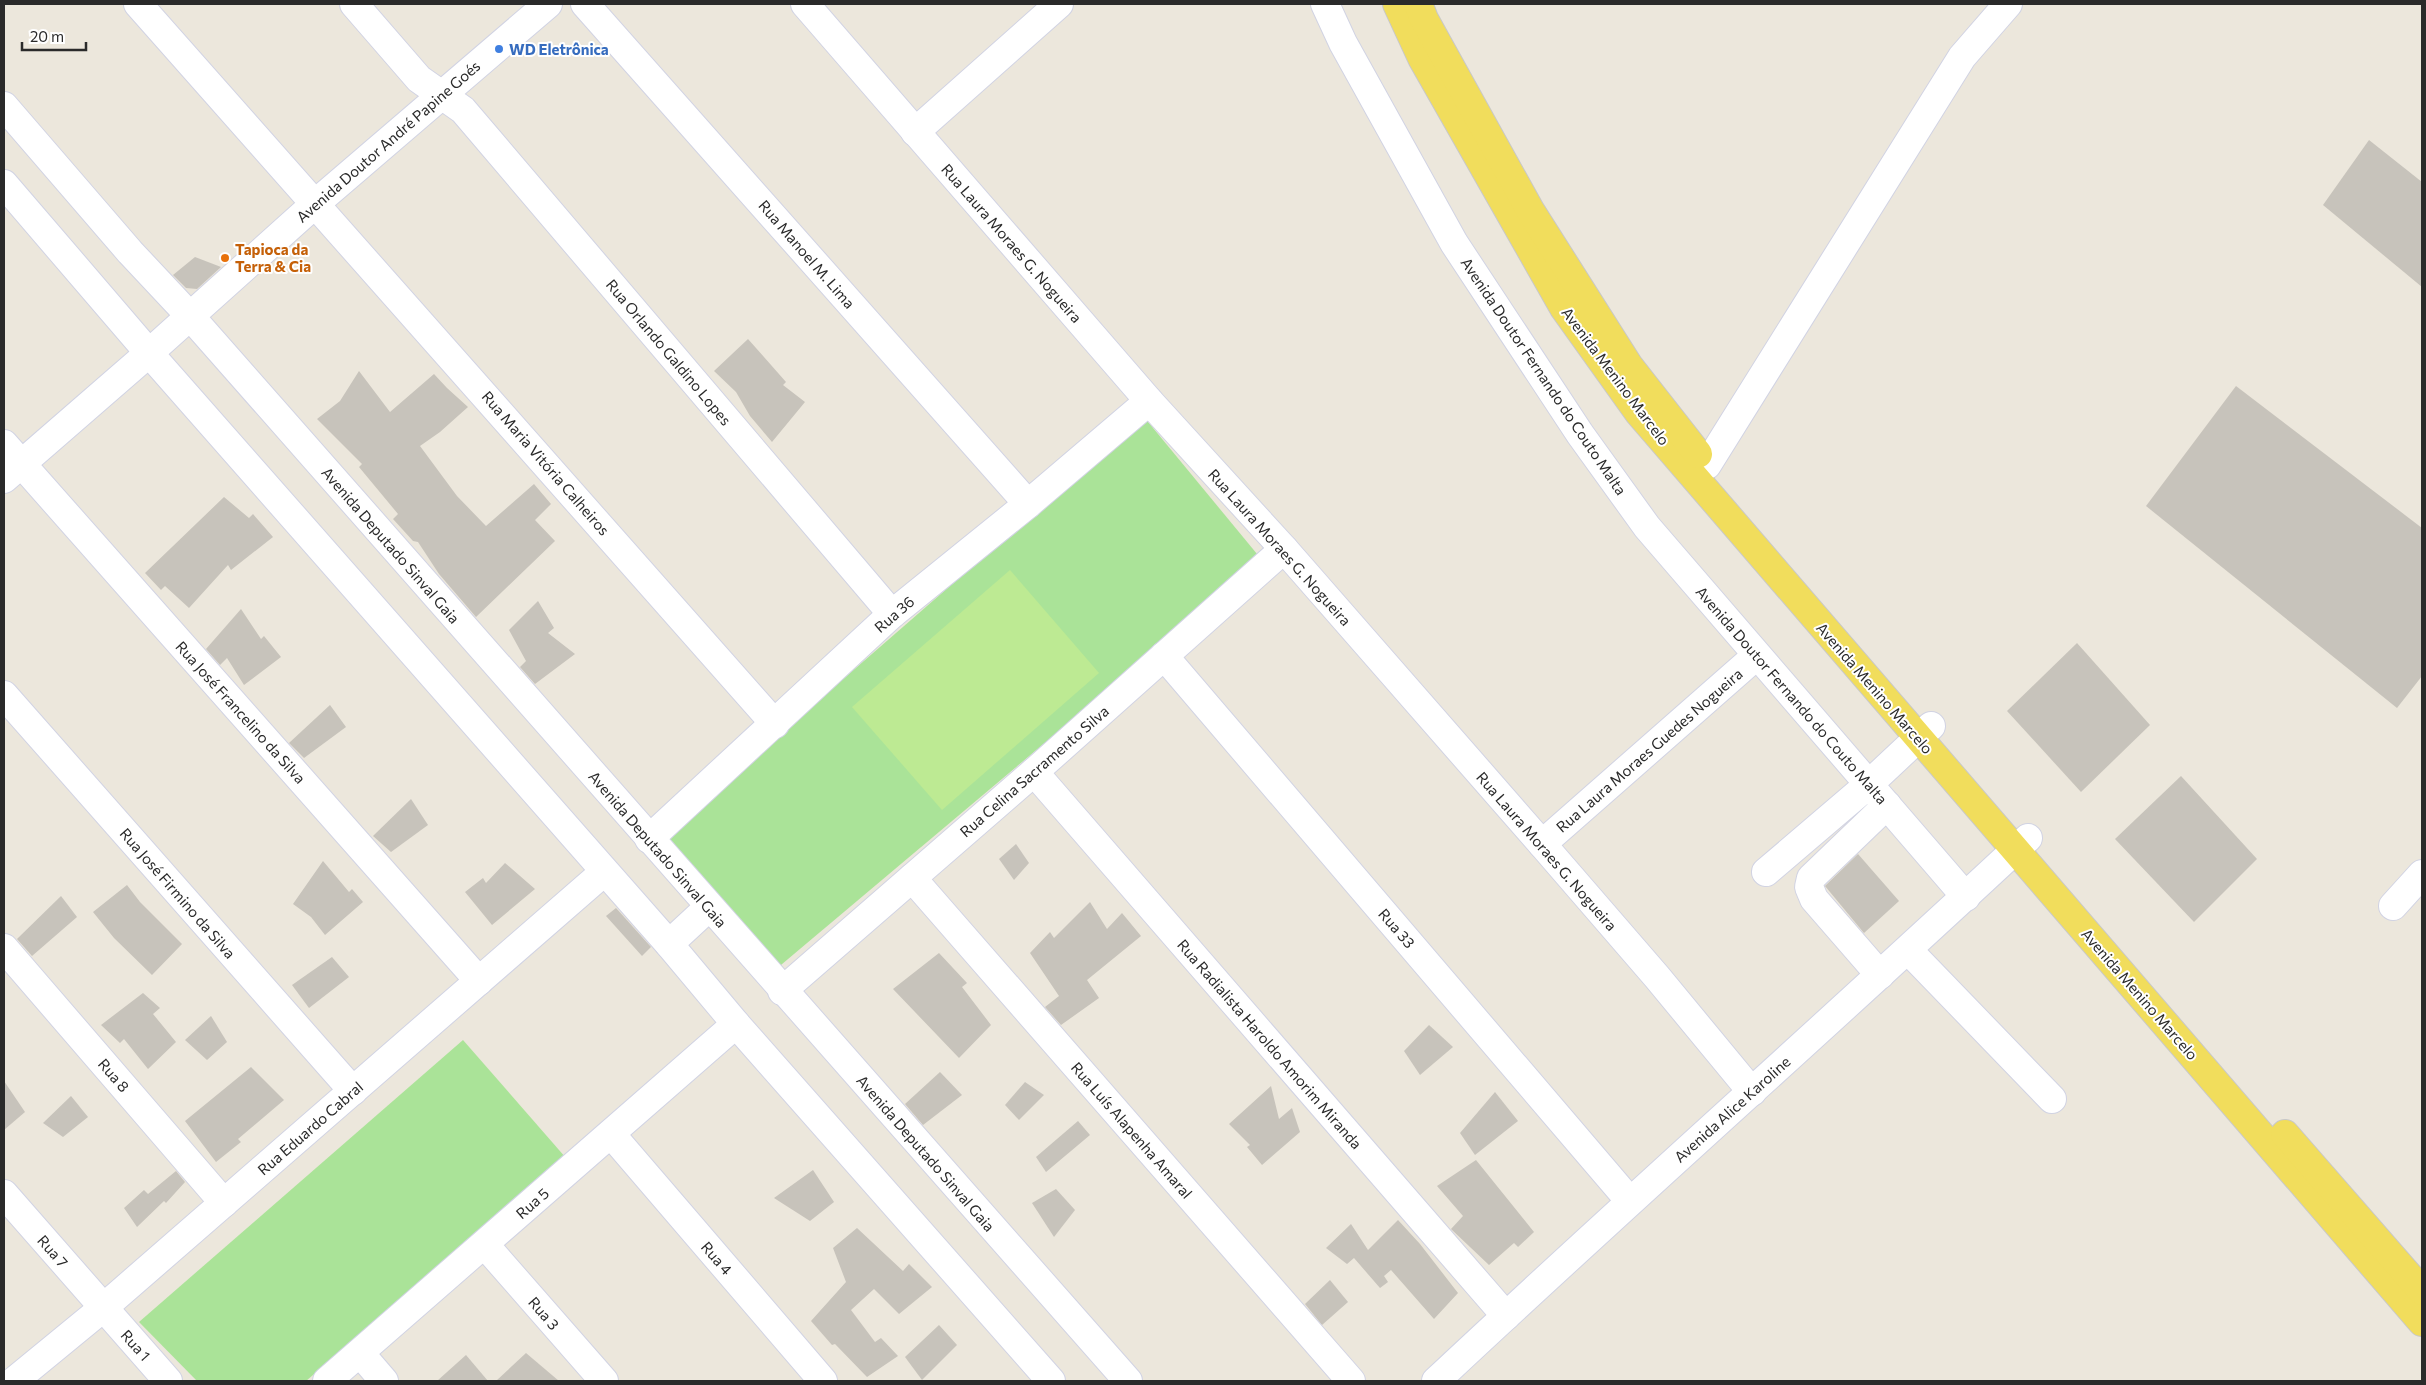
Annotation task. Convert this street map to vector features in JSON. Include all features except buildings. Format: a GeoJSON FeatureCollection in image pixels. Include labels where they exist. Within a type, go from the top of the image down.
{"type":"FeatureCollection","features":[{"type":"Feature","properties":{"kind":"main road","name":"Avenida Menino Marcelo"},"geometry":{"type":"LineString","coordinates":[[1397,4],[1422,58],[1570,316],[1639,413],[2422,1291]]}},
{"type":"Feature","properties":{"kind":"main road","name":"Avenida Menino Marcelo"},"geometry":{"type":"LineString","coordinates":[[1418,4],[1424,19],[1530,210],[1629,366],[1707,466],[1924,732]]}},
{"type":"Feature","properties":{"kind":"main road","name":"Avenida Menino Marcelo"},"geometry":{"type":"LineString","coordinates":[[2022,844],[2422,1322]]}},
{"type":"Feature","properties":{"kind":"street","name":"Rua Maria Vitória Calheiros"},"geometry":{"type":"LineString","coordinates":[[138,4],[775,724]]}},
{"type":"Feature","properties":{"kind":"street","name":"Rua Orlando Galdino Lopes"},"geometry":{"type":"LineString","coordinates":[[354,4],[419,79],[463,110],[892,614]]}},
{"type":"Feature","properties":{"kind":"street","name":"Avenida Doutor André Papine Goés"},"geometry":{"type":"LineString","coordinates":[[9,462],[149,353],[316,203],[548,4]]}},
{"type":"Feature","properties":{"kind":"street","name":"Rua Manoel M. Lima"},"geometry":{"type":"LineString","coordinates":[[585,4],[1028,504]]}},
{"type":"Feature","properties":{"kind":"street","name":"Rua Laura Moraes G. Nogueira"},"geometry":{"type":"LineString","coordinates":[[806,4],[1149,401],[1284,549],[1542,844],[1657,977],[1752,1092]]}},
{"type":"Feature","properties":{"kind":"street"},"geometry":{"type":"LineString","coordinates":[[915,132],[1059,4]]}},
{"type":"Feature","properties":{"kind":"street","name":"Avenida Doutor Fernando do Couto Malta"},"geometry":{"type":"LineString","coordinates":[[1325,4],[1343,43],[1454,243],[1580,434],[1647,526],[1756,656],[1868,785],[1888,804],[1966,897]]}},
{"type":"Feature","properties":{"kind":"street"},"geometry":{"type":"LineString","coordinates":[[1707,466],[1962,57],[2008,4]]}},
{"type":"Feature","properties":{"kind":"street","name":"Avenida Deputado Sinval Gaia"},"geometry":{"type":"LineString","coordinates":[[4,106],[130,252],[190,316],[782,991],[1128,1381]]}},
{"type":"Feature","properties":{"kind":"street"},"geometry":{"type":"LineString","coordinates":[[4,184],[149,353],[669,944],[736,1024],[1052,1381]]}},
{"type":"Feature","properties":{"kind":"street","name":"Rua 36"},"geometry":{"type":"LineString","coordinates":[[649,839],[892,614],[1028,504],[1149,401]]}},
{"type":"Feature","properties":{"kind":"street","name":"Rua José Francelino da Silva"},"geometry":{"type":"LineString","coordinates":[[9,462],[479,980]]}},
{"type":"Feature","properties":{"kind":"street","name":"Rua Celina Sacramento Silva"},"geometry":{"type":"LineString","coordinates":[[782,991],[1034,772],[1284,549]]}},
{"type":"Feature","properties":{"kind":"street","name":"Rua 33"},"geometry":{"type":"LineString","coordinates":[[1164,656],[1630,1200]]}},
{"type":"Feature","properties":{"kind":"street","name":"Rua Laura Moraes Guedes Nogueira"},"geometry":{"type":"LineString","coordinates":[[1542,844],[1756,656]]}},
{"type":"Feature","properties":{"kind":"street","name":"Rua José Firmino da Silva"},"geometry":{"type":"LineString","coordinates":[[4,695],[353,1091]]}},
{"type":"Feature","properties":{"kind":"street"},"geometry":{"type":"LineString","coordinates":[[1766,872],[1868,785],[1924,732]]}},
{"type":"Feature","properties":{"kind":"street","name":"Rua Radialista Haroldo Amorim Miranda"},"geometry":{"type":"LineString","coordinates":[[1034,772],[1506,1316]]}},
{"type":"Feature","properties":{"kind":"street"},"geometry":{"type":"LineString","coordinates":[[1880,976],[1814,899],[1809,887],[1811,878],[1888,804]]}},
{"type":"Feature","properties":{"kind":"street","name":"Avenida Alice Karoline"},"geometry":{"type":"LineString","coordinates":[[1436,1381],[1630,1200],[1880,976],[2022,844]]}},
{"type":"Feature","properties":{"kind":"street","name":"Rua Eduardo Cabral"},"geometry":{"type":"LineString","coordinates":[[14,1381],[103,1308],[604,872]]}},
{"type":"Feature","properties":{"kind":"street"},"geometry":{"type":"LineString","coordinates":[[2393,906],[2422,874]]}},
{"type":"Feature","properties":{"kind":"street","name":"Rua Luís Alapenha Amaral"},"geometry":{"type":"LineString","coordinates":[[912,878],[1351,1381]]}},
{"type":"Feature","properties":{"kind":"street"},"geometry":{"type":"LineString","coordinates":[[669,944],[709,907]]}},
{"type":"Feature","properties":{"kind":"street","name":"Rua 8"},"geometry":{"type":"LineString","coordinates":[[4,948],[224,1203]]}},
{"type":"Feature","properties":{"kind":"street"},"geometry":{"type":"LineString","coordinates":[[1908,950],[2052,1099]]}},
{"type":"Feature","properties":{"kind":"street","name":"Rua 5"},"geometry":{"type":"LineString","coordinates":[[327,1381],[736,1024]]}},
{"type":"Feature","properties":{"kind":"street","name":"Rua 4"},"geometry":{"type":"LineString","coordinates":[[611,1134],[823,1381]]}},
{"type":"Feature","properties":{"kind":"street","name":"Rua 7"},"geometry":{"type":"LineString","coordinates":[[4,1194],[103,1308]]}},
{"type":"Feature","properties":{"kind":"street","name":"Rua 3"},"geometry":{"type":"LineString","coordinates":[[485,1245],[604,1381]]}},
{"type":"Feature","properties":{"kind":"street","name":"Rua 1"},"geometry":{"type":"LineString","coordinates":[[103,1308],[168,1381]]}},
{"type":"Feature","properties":{"kind":"street"},"geometry":{"type":"LineString","coordinates":[[360,1353],[384,1381]]}},
{"type":"Feature","properties":{"kind":"green space"},"geometry":{"type":"Polygon","coordinates":[[[1144,417],[1262,560],[775,970],[663,836],[1144,417]]]}},
{"type":"Feature","properties":{"kind":"green space"},"geometry":{"type":"Polygon","coordinates":[[[1010,570],[1099,673],[942,810],[852,707],[1010,570]]]}},
{"type":"Feature","properties":{"kind":"green space"},"geometry":{"type":"Polygon","coordinates":[[[463,1040],[566,1158],[306,1381],[197,1381],[139,1322],[463,1040]]]}},
{"type":"Feature","properties":{"kind":"place","name":"WD Eletrônica"},"geometry":{"type":"Point","coordinates":[499,49]}},
{"type":"Feature","properties":{"kind":"place","name":"Tapioca da Terra & Cia"},"geometry":{"type":"Point","coordinates":[225,258]}}]}
